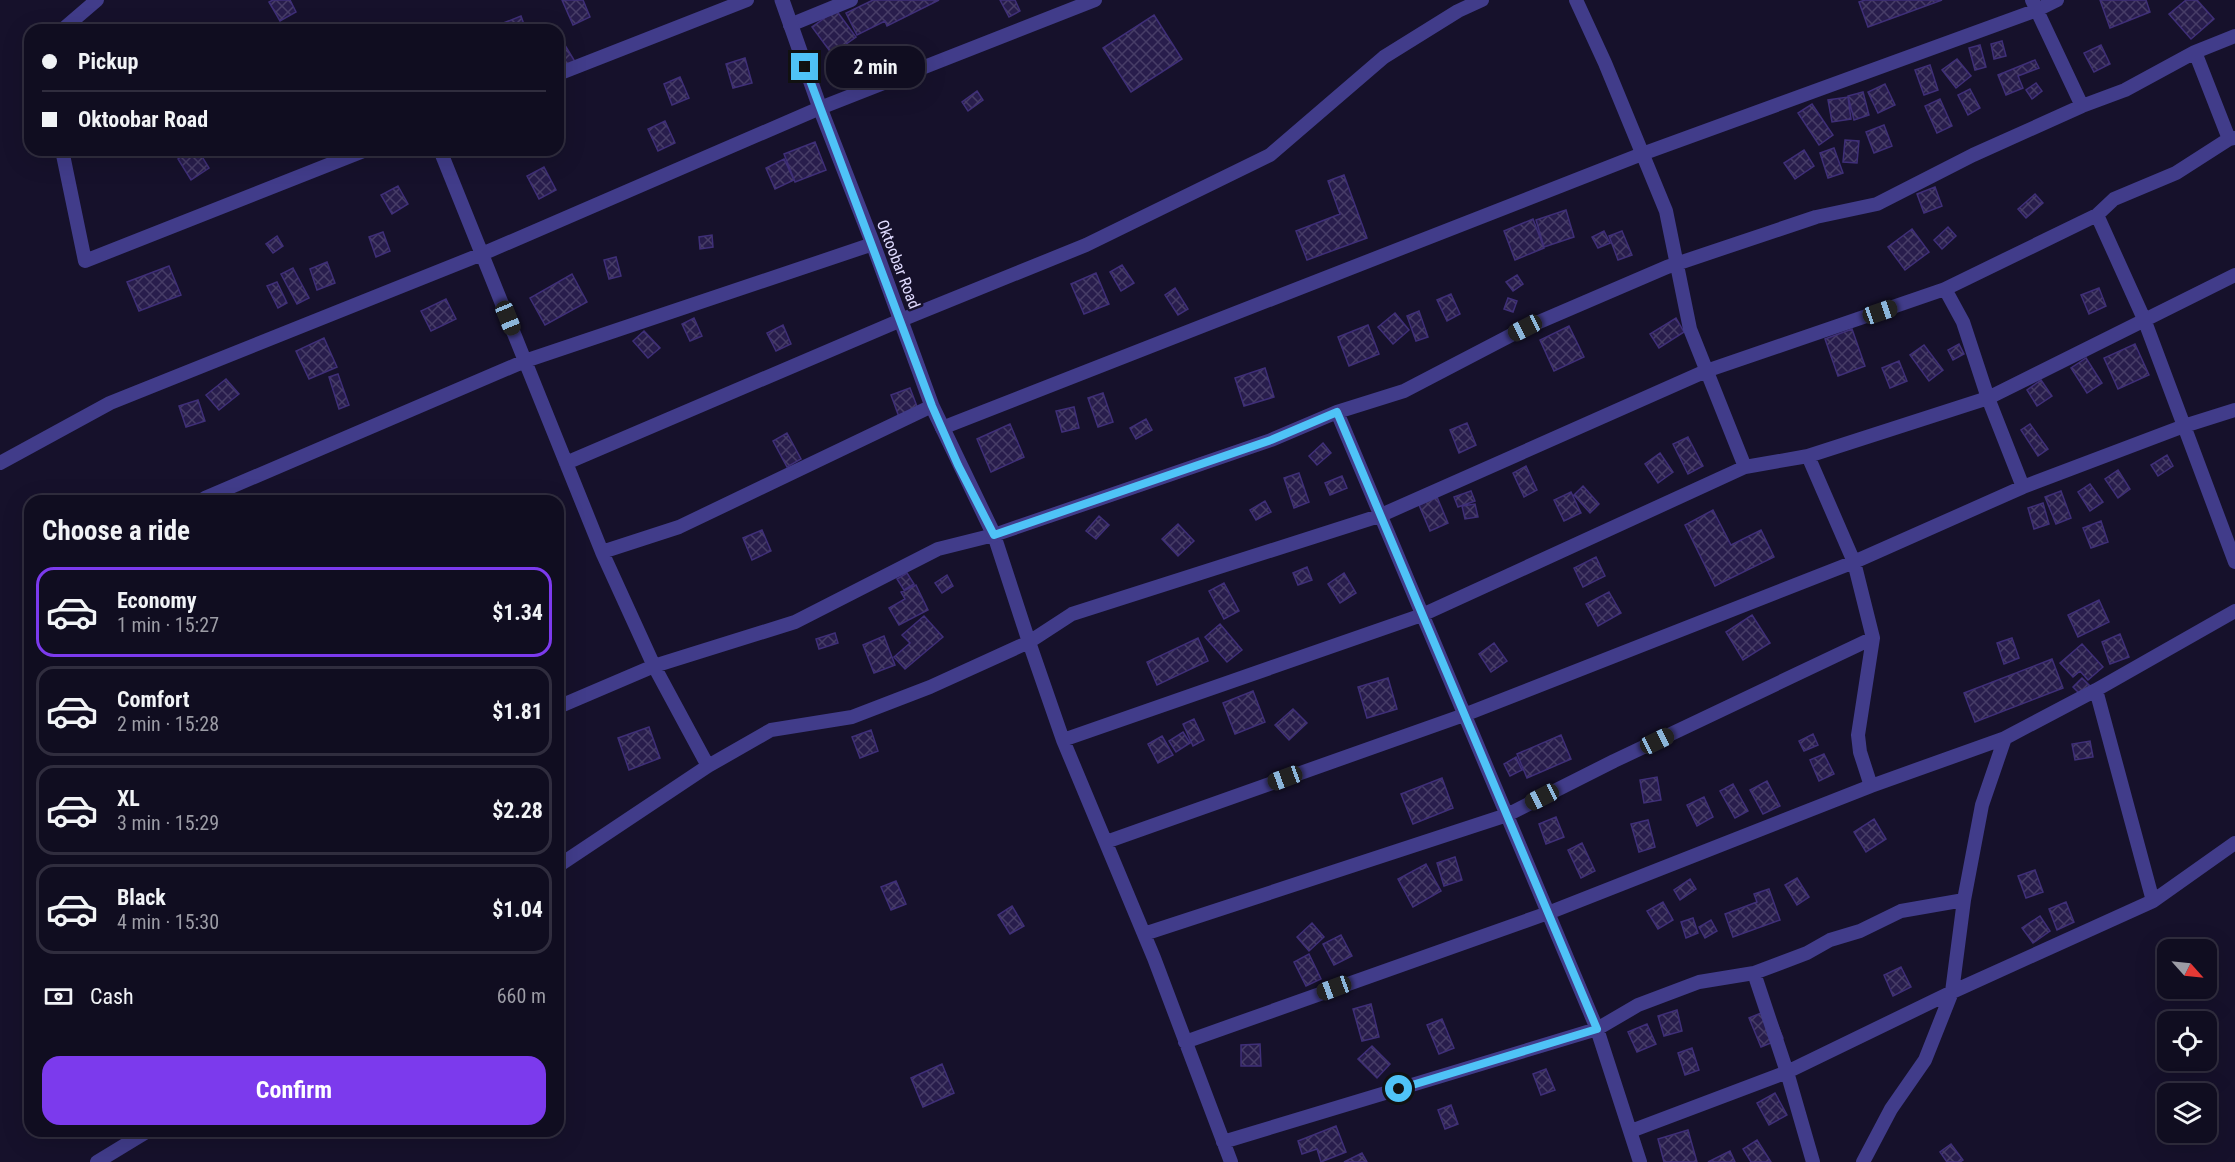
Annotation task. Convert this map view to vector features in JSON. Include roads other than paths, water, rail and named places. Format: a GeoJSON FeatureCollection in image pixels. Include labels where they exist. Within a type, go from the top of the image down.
{"type":"FeatureCollection","features":[{"type":"Feature","properties":{"kind":"street"},"geometry":{"type":"LineString","coordinates":[[69,24],[97,0]]}},
{"type":"Feature","properties":{"kind":"street"},"geometry":{"type":"LineString","coordinates":[[564,72],[747,0]]}},
{"type":"Feature","properties":{"kind":"street","name":"Oktoobar Road"},"geometry":{"type":"LineString","coordinates":[[782,0],[932,406],[994,535]]}},
{"type":"Feature","properties":{"kind":"street"},"geometry":{"type":"LineString","coordinates":[[790,25],[851,0]]}},
{"type":"Feature","properties":{"kind":"street"},"geometry":{"type":"LineString","coordinates":[[0,463],[110,403],[482,254],[820,108],[1095,0]]}},
{"type":"Feature","properties":{"kind":"street"},"geometry":{"type":"LineString","coordinates":[[566,463],[901,320],[1086,245],[1270,155],[1384,57],[1458,11],[1482,0]]}},
{"type":"Feature","properties":{"kind":"street"},"geometry":{"type":"LineString","coordinates":[[1576,0],[1605,63],[1665,211],[1690,329],[1745,466]]}},
{"type":"Feature","properties":{"kind":"street"},"geometry":{"type":"LineString","coordinates":[[942,428],[1642,154],[2034,5],[2057,0]]}},
{"type":"Feature","properties":{"kind":"street"},"geometry":{"type":"LineString","coordinates":[[2034,5],[2082,106]]}},
{"type":"Feature","properties":{"kind":"street"},"geometry":{"type":"LineString","coordinates":[[564,704],[654,666],[795,622],[938,549],[994,535],[1271,440],[1337,412],[1404,391],[1525,328],[1677,264],[1815,217],[1877,204],[1973,155],[2082,106],[2125,90],[2195,52],[2235,36]]}},
{"type":"Feature","properties":{"kind":"street"},"geometry":{"type":"LineString","coordinates":[[564,862],[708,766],[771,730],[852,717],[930,687],[1029,642],[1072,614],[1379,516],[1706,371],[1946,289],[2097,215],[2114,200],[2176,173],[2232,138],[2195,52]]}},
{"type":"Feature","properties":{"kind":"street"},"geometry":{"type":"LineString","coordinates":[[63,156],[85,261],[351,156]]}},
{"type":"Feature","properties":{"kind":"street"},"geometry":{"type":"LineString","coordinates":[[442,156],[602,552],[654,666],[708,766]]}},
{"type":"Feature","properties":{"kind":"street"},"geometry":{"type":"LineString","coordinates":[[2097,215],[2144,319],[2235,562]]}},
{"type":"Feature","properties":{"kind":"street"},"geometry":{"type":"LineString","coordinates":[[213,495],[525,361],[873,244]]}},
{"type":"Feature","properties":{"kind":"street"},"geometry":{"type":"LineString","coordinates":[[1063,740],[1422,615],[1745,466],[1808,456],[1988,398],[2235,275]]}},
{"type":"Feature","properties":{"kind":"street"},"geometry":{"type":"LineString","coordinates":[[1946,289],[1963,322],[1988,398],[2023,488]]}},
{"type":"Feature","properties":{"kind":"street"},"geometry":{"type":"LineString","coordinates":[[602,552],[679,527],[932,406]]}},
{"type":"Feature","properties":{"kind":"street"},"geometry":{"type":"LineString","coordinates":[[1106,842],[1464,715],[1854,562],[2023,488],[2184,426],[2235,410]]}},
{"type":"Feature","properties":{"kind":"street"},"geometry":{"type":"LineString","coordinates":[[1337,412],[1597,1029],[1640,1162]]}},
{"type":"Feature","properties":{"kind":"street"},"geometry":{"type":"LineString","coordinates":[[1808,456],[1854,562],[1873,638],[1858,735],[1860,752],[1871,786]]}},
{"type":"Feature","properties":{"kind":"street"},"geometry":{"type":"LineString","coordinates":[[994,535],[1063,740],[1144,934],[1231,1162]]}},
{"type":"Feature","properties":{"kind":"street"},"geometry":{"type":"LineString","coordinates":[[1185,1042],[1548,913],[1871,786],[2005,738],[2096,690],[2235,611]]}},
{"type":"Feature","properties":{"kind":"street"},"geometry":{"type":"LineString","coordinates":[[1144,934],[1507,815],[1624,756],[1873,638]]}},
{"type":"Feature","properties":{"kind":"street"},"geometry":{"type":"LineString","coordinates":[[2096,690],[2153,901]]}},
{"type":"Feature","properties":{"kind":"street"},"geometry":{"type":"LineString","coordinates":[[1863,1162],[1891,1109],[1925,1060],[1952,992],[1964,900],[1982,805],[2005,738]]}},
{"type":"Feature","properties":{"kind":"street"},"geometry":{"type":"LineString","coordinates":[[1631,1131],[1787,1072],[1952,992],[2153,901],[2235,843]]}},
{"type":"Feature","properties":{"kind":"street"},"geometry":{"type":"LineString","coordinates":[[1223,1142],[1597,1029],[1638,1005],[1699,982],[1754,973],[1807,953],[1830,940],[1860,931],[1901,911],[1964,900]]}},
{"type":"Feature","properties":{"kind":"street"},"geometry":{"type":"LineString","coordinates":[[1754,973],[1787,1072],[1813,1162]]}},
{"type":"Feature","properties":{"kind":"street"},"geometry":{"type":"LineString","coordinates":[[98,1162],[138,1137]]}}]}
